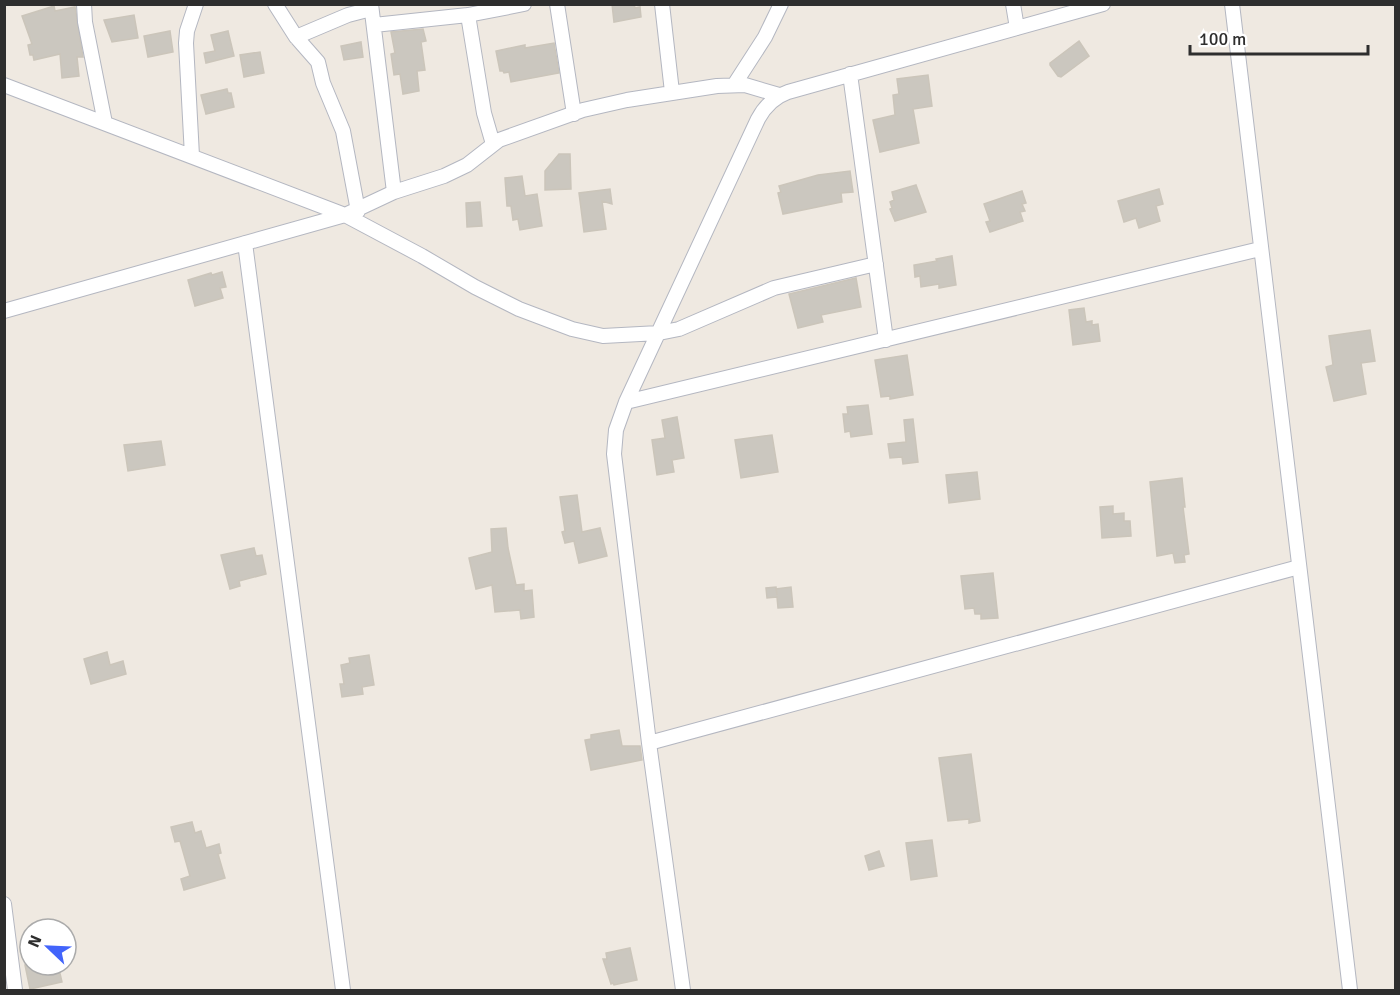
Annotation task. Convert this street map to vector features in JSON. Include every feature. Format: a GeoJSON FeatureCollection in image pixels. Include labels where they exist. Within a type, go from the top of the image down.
{"type":"FeatureCollection","features":[{"type":"Feature","properties":{"kind":"street"},"geometry":{"type":"LineString","coordinates":[[84,4],[85,22],[105,123]]}},
{"type":"Feature","properties":{"kind":"street"},"geometry":{"type":"LineString","coordinates":[[192,156],[186,43],[187,31],[196,4]]}},
{"type":"Feature","properties":{"kind":"street"},"geometry":{"type":"LineString","coordinates":[[275,4],[296,36],[318,62],[323,82],[340,121],[352,213]]}},
{"type":"Feature","properties":{"kind":"street"},"geometry":{"type":"LineString","coordinates":[[374,25],[468,15],[524,4]]}},
{"type":"Feature","properties":{"kind":"street"},"geometry":{"type":"LineString","coordinates":[[557,4],[574,114]]}},
{"type":"Feature","properties":{"kind":"street"},"geometry":{"type":"LineString","coordinates":[[662,4],[672,92]]}},
{"type":"Feature","properties":{"kind":"street"},"geometry":{"type":"LineString","coordinates":[[734,85],[765,37],[781,4]]}},
{"type":"Feature","properties":{"kind":"street"},"geometry":{"type":"LineString","coordinates":[[1013,4],[1017,28]]}},
{"type":"Feature","properties":{"kind":"street"},"geometry":{"type":"LineString","coordinates":[[683,990],[649,743],[614,454],[616,430],[626,402],[758,119],[767,105],[779,95],[1103,4]]}},
{"type":"Feature","properties":{"kind":"street"},"geometry":{"type":"LineString","coordinates":[[1233,4],[1260,249],[1350,990]]}},
{"type":"Feature","properties":{"kind":"street"},"geometry":{"type":"LineString","coordinates":[[296,36],[371,7],[394,192]]}},
{"type":"Feature","properties":{"kind":"street"},"geometry":{"type":"LineString","coordinates":[[468,15],[484,113],[493,144]]}},
{"type":"Feature","properties":{"kind":"street"},"geometry":{"type":"LineString","coordinates":[[849,74],[886,340]]}},
{"type":"Feature","properties":{"kind":"street"},"geometry":{"type":"LineString","coordinates":[[4,85],[352,213],[475,287],[519,309],[588,334],[603,336],[660,333],[700,320],[774,288],[876,264]]}},
{"type":"Feature","properties":{"kind":"street"},"geometry":{"type":"LineString","coordinates":[[4,311],[352,213],[394,192],[444,176],[467,165],[499,141],[606,104],[672,92],[734,85],[755,87],[779,95]]}},
{"type":"Feature","properties":{"kind":"street"},"geometry":{"type":"LineString","coordinates":[[246,243],[343,990]]}},
{"type":"Feature","properties":{"kind":"street"},"geometry":{"type":"LineString","coordinates":[[626,402],[1260,249]]}},
{"type":"Feature","properties":{"kind":"street"},"geometry":{"type":"LineString","coordinates":[[649,743],[1299,567]]}},
{"type":"Feature","properties":{"kind":"street"},"geometry":{"type":"LineString","coordinates":[[4,904],[15,990]]}},
{"type":"Feature","properties":{"kind":"building"},"geometry":{"type":"Polygon","coordinates":[[[612,4],[634,4],[635,8],[640,7],[641,17],[614,22],[612,4]]]}},
{"type":"Feature","properties":{"kind":"building"},"geometry":{"type":"Polygon","coordinates":[[[54,6],[55,11],[75,7],[83,57],[77,57],[79,76],[62,78],[60,54],[34,60],[33,55],[30,55],[28,45],[32,44],[22,16],[54,6]]]}},
{"type":"Feature","properties":{"kind":"building"},"geometry":{"type":"Polygon","coordinates":[[[134,15],[138,38],[112,42],[104,20],[134,15]]]}},
{"type":"Feature","properties":{"kind":"building"},"geometry":{"type":"Polygon","coordinates":[[[423,29],[426,41],[421,42],[425,70],[417,71],[419,91],[403,94],[400,74],[394,75],[391,54],[395,53],[391,32],[423,29]]]}},
{"type":"Feature","properties":{"kind":"building"},"geometry":{"type":"Polygon","coordinates":[[[170,31],[173,52],[148,57],[144,36],[170,31]]]}},
{"type":"Feature","properties":{"kind":"building"},"geometry":{"type":"Polygon","coordinates":[[[228,31],[234,56],[206,63],[204,53],[215,51],[211,35],[228,31]]]}},
{"type":"Feature","properties":{"kind":"building"},"geometry":{"type":"Polygon","coordinates":[[[1079,41],[1089,56],[1061,77],[1058,76],[1050,63],[1079,41]]]}},
{"type":"Feature","properties":{"kind":"building"},"geometry":{"type":"Polygon","coordinates":[[[361,42],[363,57],[344,60],[341,46],[361,42]]]}},
{"type":"Feature","properties":{"kind":"building"},"geometry":{"type":"Polygon","coordinates":[[[554,43],[559,73],[511,82],[509,72],[500,71],[496,51],[525,45],[525,48],[554,43]]]}},
{"type":"Feature","properties":{"kind":"building"},"geometry":{"type":"Polygon","coordinates":[[[260,52],[264,73],[244,77],[240,55],[260,52]]]}},
{"type":"Feature","properties":{"kind":"building"},"geometry":{"type":"Polygon","coordinates":[[[928,75],[932,106],[913,109],[919,143],[880,152],[873,120],[895,115],[893,95],[899,94],[897,79],[928,75]]]}},
{"type":"Feature","properties":{"kind":"building"},"geometry":{"type":"Polygon","coordinates":[[[227,89],[228,93],[231,93],[234,107],[206,114],[201,95],[227,89]]]}},
{"type":"Feature","properties":{"kind":"building"},"geometry":{"type":"Polygon","coordinates":[[[559,154],[570,154],[571,189],[545,190],[545,171],[559,154]]]}},
{"type":"Feature","properties":{"kind":"building"},"geometry":{"type":"Polygon","coordinates":[[[850,171],[853,192],[841,193],[842,202],[783,214],[778,193],[781,192],[779,186],[818,175],[850,171]]]}},
{"type":"Feature","properties":{"kind":"building"},"geometry":{"type":"Polygon","coordinates":[[[522,176],[525,196],[537,194],[542,226],[520,230],[518,219],[513,220],[511,206],[507,206],[505,178],[522,176]]]}},
{"type":"Feature","properties":{"kind":"building"},"geometry":{"type":"Polygon","coordinates":[[[916,185],[926,212],[895,221],[890,209],[892,208],[890,202],[894,200],[892,192],[916,185]]]}},
{"type":"Feature","properties":{"kind":"building"},"geometry":{"type":"Polygon","coordinates":[[[610,189],[612,204],[602,201],[606,229],[584,232],[579,193],[610,189]]]}},
{"type":"Feature","properties":{"kind":"building"},"geometry":{"type":"Polygon","coordinates":[[[1159,189],[1163,204],[1156,206],[1160,221],[1139,228],[1136,218],[1124,222],[1118,201],[1159,189]]]}},
{"type":"Feature","properties":{"kind":"building"},"geometry":{"type":"Polygon","coordinates":[[[1022,191],[1026,203],[1022,204],[1025,211],[1020,212],[1023,221],[990,232],[986,222],[990,221],[984,204],[1022,191]]]}},
{"type":"Feature","properties":{"kind":"building"},"geometry":{"type":"Polygon","coordinates":[[[480,202],[482,226],[467,227],[466,203],[480,202]]]}},
{"type":"Feature","properties":{"kind":"building"},"geometry":{"type":"Polygon","coordinates":[[[952,256],[956,285],[939,288],[939,284],[921,287],[920,276],[915,277],[914,265],[952,256]]]}},
{"type":"Feature","properties":{"kind":"building"},"geometry":{"type":"Polygon","coordinates":[[[222,272],[226,287],[220,288],[223,298],[195,306],[188,280],[222,272]]]}},
{"type":"Feature","properties":{"kind":"building"},"geometry":{"type":"Polygon","coordinates":[[[856,278],[861,307],[821,315],[823,322],[798,328],[789,294],[856,278]]]}},
{"type":"Feature","properties":{"kind":"building"},"geometry":{"type":"Polygon","coordinates":[[[1084,308],[1086,322],[1092,321],[1092,325],[1098,324],[1100,341],[1073,345],[1069,310],[1084,308]]]}},
{"type":"Feature","properties":{"kind":"building"},"geometry":{"type":"Polygon","coordinates":[[[1370,330],[1375,361],[1361,363],[1366,394],[1334,401],[1326,367],[1333,365],[1329,336],[1370,330]]]}},
{"type":"Feature","properties":{"kind":"building"},"geometry":{"type":"Polygon","coordinates":[[[907,355],[913,395],[890,399],[890,396],[881,397],[875,360],[907,355]]]}},
{"type":"Feature","properties":{"kind":"building"},"geometry":{"type":"Polygon","coordinates":[[[868,405],[872,434],[851,437],[850,431],[845,432],[843,414],[848,414],[847,407],[868,405]]]}},
{"type":"Feature","properties":{"kind":"building"},"geometry":{"type":"Polygon","coordinates":[[[677,417],[684,458],[672,460],[674,472],[657,475],[652,440],[665,438],[662,420],[677,417]]]}},
{"type":"Feature","properties":{"kind":"building"},"geometry":{"type":"Polygon","coordinates":[[[913,419],[918,462],[903,464],[902,457],[890,458],[888,444],[906,442],[904,420],[913,419]]]}},
{"type":"Feature","properties":{"kind":"building"},"geometry":{"type":"Polygon","coordinates":[[[772,435],[778,472],[741,478],[735,440],[772,435]]]}},
{"type":"Feature","properties":{"kind":"building"},"geometry":{"type":"Polygon","coordinates":[[[161,441],[165,465],[128,471],[124,445],[161,441]]]}},
{"type":"Feature","properties":{"kind":"building"},"geometry":{"type":"Polygon","coordinates":[[[977,472],[980,499],[949,503],[946,475],[977,472]]]}},
{"type":"Feature","properties":{"kind":"building"},"geometry":{"type":"Polygon","coordinates":[[[1182,478],[1189,554],[1184,555],[1185,562],[1175,563],[1173,553],[1157,556],[1150,482],[1182,478]]]}},
{"type":"Feature","properties":{"kind":"building"},"geometry":{"type":"Polygon","coordinates":[[[577,495],[582,532],[600,528],[607,556],[579,563],[574,541],[565,543],[560,497],[577,495]]]}},
{"type":"Feature","properties":{"kind":"building"},"geometry":{"type":"Polygon","coordinates":[[[1113,506],[1113,514],[1124,513],[1124,521],[1130,521],[1131,536],[1102,538],[1100,507],[1113,506]]]}},
{"type":"Feature","properties":{"kind":"building"},"geometry":{"type":"Polygon","coordinates":[[[506,528],[516,585],[524,584],[524,591],[532,590],[534,617],[521,619],[520,610],[495,612],[492,585],[476,589],[469,558],[492,552],[491,529],[506,528]]]}},
{"type":"Feature","properties":{"kind":"building"},"geometry":{"type":"Polygon","coordinates":[[[254,548],[256,556],[262,555],[266,574],[239,581],[240,586],[230,589],[221,555],[254,548]]]}},
{"type":"Feature","properties":{"kind":"building"},"geometry":{"type":"Polygon","coordinates":[[[993,573],[998,618],[981,619],[981,614],[975,614],[974,608],[965,609],[961,576],[993,573]]]}},
{"type":"Feature","properties":{"kind":"building"},"geometry":{"type":"Polygon","coordinates":[[[776,587],[776,589],[791,587],[793,607],[778,608],[777,597],[767,598],[766,588],[776,587]]]}},
{"type":"Feature","properties":{"kind":"building"},"geometry":{"type":"Polygon","coordinates":[[[107,652],[110,665],[123,661],[126,674],[91,684],[84,659],[107,652]]]}},
{"type":"Feature","properties":{"kind":"building"},"geometry":{"type":"Polygon","coordinates":[[[369,655],[374,685],[362,687],[363,694],[342,697],[340,684],[344,684],[341,665],[350,663],[349,658],[369,655]]]}},
{"type":"Feature","properties":{"kind":"building"},"geometry":{"type":"Polygon","coordinates":[[[619,730],[622,746],[640,746],[642,760],[591,770],[585,740],[591,739],[591,735],[619,730]]]}},
{"type":"Feature","properties":{"kind":"building"},"geometry":{"type":"Polygon","coordinates":[[[971,754],[980,821],[969,823],[969,819],[948,821],[939,758],[971,754]]]}},
{"type":"Feature","properties":{"kind":"building"},"geometry":{"type":"Polygon","coordinates":[[[192,822],[195,833],[201,831],[206,848],[219,844],[221,853],[218,854],[225,878],[184,890],[181,879],[190,876],[180,841],[175,842],[171,827],[192,822]]]}},
{"type":"Feature","properties":{"kind":"building"},"geometry":{"type":"Polygon","coordinates":[[[932,840],[937,876],[911,880],[906,843],[932,840]]]}},
{"type":"Feature","properties":{"kind":"building"},"geometry":{"type":"Polygon","coordinates":[[[879,851],[884,866],[869,870],[865,856],[879,851]]]}},
{"type":"Feature","properties":{"kind":"building"},"geometry":{"type":"Polygon","coordinates":[[[630,948],[637,980],[611,984],[603,959],[607,959],[606,953],[630,948]]]}},
{"type":"Feature","properties":{"kind":"building"},"geometry":{"type":"Polygon","coordinates":[[[28,977],[61,977],[62,982],[30,989],[28,977]]]}}]}
